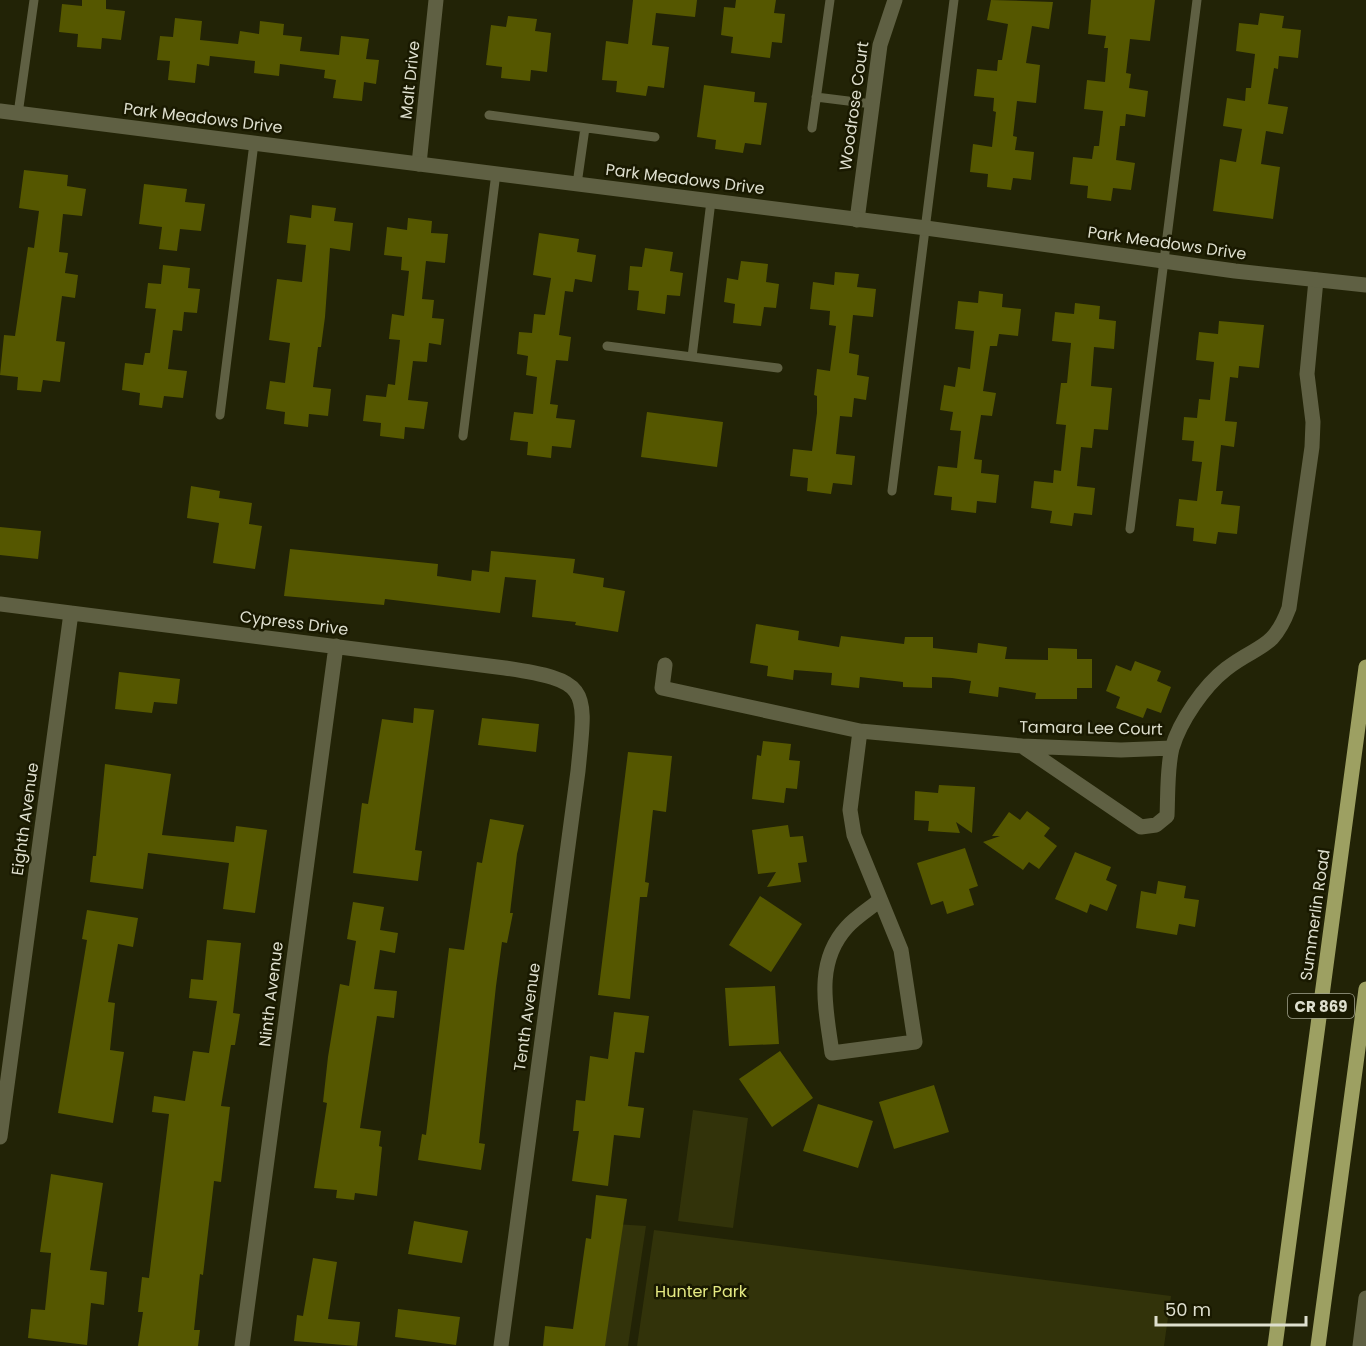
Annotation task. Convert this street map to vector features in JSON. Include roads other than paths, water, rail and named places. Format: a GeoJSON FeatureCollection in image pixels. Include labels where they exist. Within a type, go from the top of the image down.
{"type":"FeatureCollection","features":[{"type":"Feature","properties":{"kind":"main road","name":"Summerlin Road"},"geometry":{"type":"LineString","coordinates":[[1275,1346],[1366,667]]}},
{"type":"Feature","properties":{"kind":"main road","name":"CR 869"},"geometry":{"type":"LineString","coordinates":[[1318,1346],[1366,989]]}},
{"type":"Feature","properties":{"kind":"street","name":"Malt Drive"},"geometry":{"type":"LineString","coordinates":[[419,164],[436,0]]}},
{"type":"Feature","properties":{"kind":"street","name":"Woodrose Court"},"geometry":{"type":"LineString","coordinates":[[857,220],[880,45],[896,0]]}},
{"type":"Feature","properties":{"kind":"street","name":"Park Meadows Drive"},"geometry":{"type":"LineString","coordinates":[[0,111],[1366,285]]}},
{"type":"Feature","properties":{"kind":"street","name":"Tamara Lee Court"},"geometry":{"type":"LineString","coordinates":[[665,665],[662,688],[860,730],[1022,746],[1121,750],[1172,748],[1194,704],[1207,686],[1226,669],[1266,645],[1281,629],[1289,608],[1312,447],[1313,422],[1307,374],[1316,280]]}},
{"type":"Feature","properties":{"kind":"street","name":"Cypress Drive"},"geometry":{"type":"LineString","coordinates":[[0,604],[548,675],[561,679],[577,694]]}},
{"type":"Feature","properties":{"kind":"street","name":"Eighth Avenue"},"geometry":{"type":"LineString","coordinates":[[0,1137],[71,613]]}},
{"type":"Feature","properties":{"kind":"street","name":"Ninth Avenue"},"geometry":{"type":"LineString","coordinates":[[242,1346],[336,646]]}},
{"type":"Feature","properties":{"kind":"street","name":"Tenth Avenue"},"geometry":{"type":"LineString","coordinates":[[501,1346],[578,771],[584,710],[577,694]]}},
{"type":"Feature","properties":{"kind":"street"},"geometry":{"type":"LineString","coordinates":[[860,730],[850,810],[854,835],[901,950],[915,1042],[832,1053],[825,978],[829,955],[848,927],[880,900]]}},
{"type":"Feature","properties":{"kind":"street"},"geometry":{"type":"LineString","coordinates":[[1022,746],[1141,827],[1155,825],[1167,816],[1172,748]]}},
{"type":"Feature","properties":{"kind":"street"},"geometry":{"type":"LineString","coordinates":[[1360,1346],[1366,1298]]}},
{"type":"Feature","properties":{"kind":"lane"},"geometry":{"type":"LineString","coordinates":[[18,114],[34,0]]}},
{"type":"Feature","properties":{"kind":"lane"},"geometry":{"type":"LineString","coordinates":[[812,128],[830,0]]}},
{"type":"Feature","properties":{"kind":"lane"},"geometry":{"type":"LineString","coordinates":[[892,491],[954,0]]}},
{"type":"Feature","properties":{"kind":"lane"},"geometry":{"type":"LineString","coordinates":[[1130,529],[1197,0]]}},
{"type":"Feature","properties":{"kind":"lane"},"geometry":{"type":"LineString","coordinates":[[816,97],[872,104]]}},
{"type":"Feature","properties":{"kind":"lane"},"geometry":{"type":"LineString","coordinates":[[489,115],[655,137]]}},
{"type":"Feature","properties":{"kind":"lane"},"geometry":{"type":"LineString","coordinates":[[577,184],[585,128]]}},
{"type":"Feature","properties":{"kind":"lane"},"geometry":{"type":"LineString","coordinates":[[220,415],[254,143]]}},
{"type":"Feature","properties":{"kind":"lane"},"geometry":{"type":"LineString","coordinates":[[463,436],[496,173]]}},
{"type":"Feature","properties":{"kind":"lane"},"geometry":{"type":"LineString","coordinates":[[692,357],[711,201]]}},
{"type":"Feature","properties":{"kind":"lane"},"geometry":{"type":"LineString","coordinates":[[607,346],[778,369]]}},
{"type":"Feature","properties":{"kind":"park label","name":"Hunter Park"},"geometry":{"type":"Point","coordinates":[701,1291]}}]}
